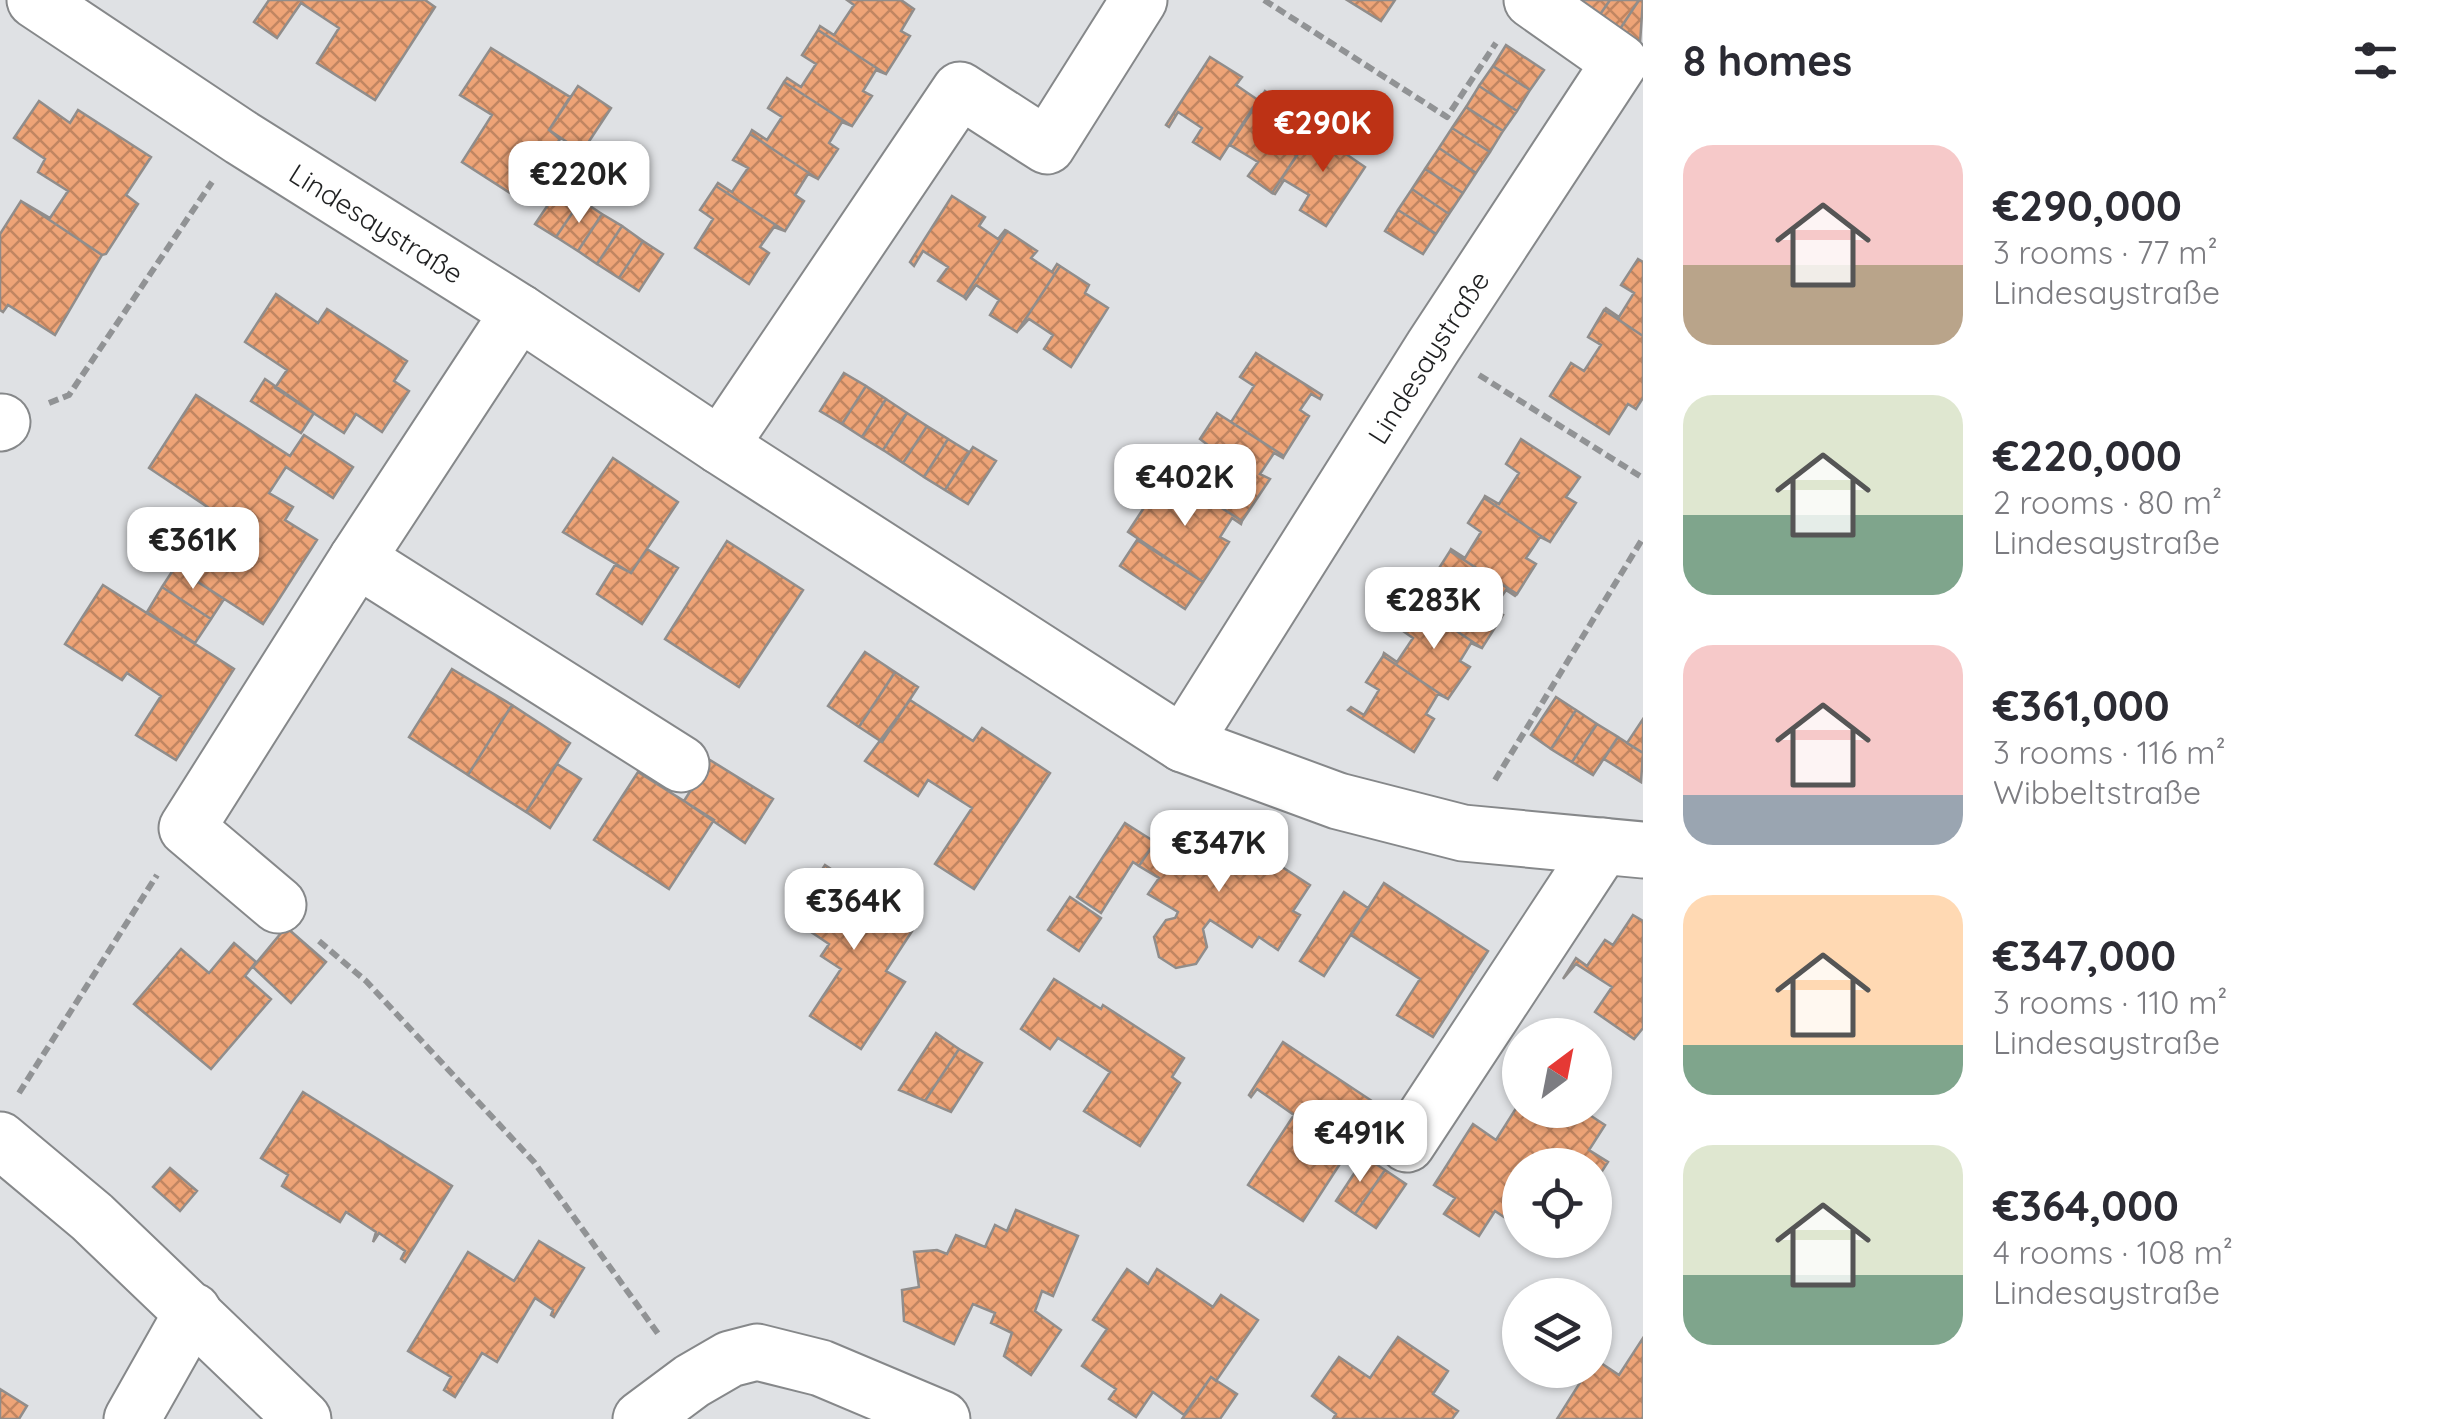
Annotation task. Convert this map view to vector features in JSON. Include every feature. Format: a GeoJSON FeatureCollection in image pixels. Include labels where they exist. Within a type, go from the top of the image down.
{"type":"FeatureCollection","features":[{"type":"Feature","properties":{"kind":"street","name":"Lindesaystraße"},"geometry":{"type":"LineString","coordinates":[[35,0],[242,138],[518,312],[1182,744],[1338,801],[1463,833],[1623,848]]}},
{"type":"Feature","properties":{"kind":"street"},"geometry":{"type":"LineString","coordinates":[[720,446],[960,90],[1048,146],[1138,0]]}},
{"type":"Feature","properties":{"kind":"street","name":"Lindesaystraße"},"geometry":{"type":"LineString","coordinates":[[1182,744],[1432,347],[1620,62],[1517,17]]}},
{"type":"Feature","properties":{"kind":"street"},"geometry":{"type":"LineString","coordinates":[[278,905],[187,828],[518,312]]}},
{"type":"Feature","properties":{"kind":"street"},"geometry":{"type":"LineString","coordinates":[[356,559],[681,764]]}},
{"type":"Feature","properties":{"kind":"street"},"geometry":{"type":"LineString","coordinates":[[1407,1144],[1623,848]]}},
{"type":"Feature","properties":{"kind":"street"},"geometry":{"type":"LineString","coordinates":[[5,1123],[92,1218],[303,1419]]}},
{"type":"Feature","properties":{"kind":"street"},"geometry":{"type":"LineString","coordinates":[[132,1419],[192,1311]]}},
{"type":"Feature","properties":{"kind":"street"},"geometry":{"type":"LineString","coordinates":[[641,1419],[730,1359],[757,1352],[821,1368],[942,1419]]}},
{"type":"Feature","properties":{"kind":"path"},"geometry":{"type":"LineString","coordinates":[[1264,0],[1447,117],[1517,17]]}},
{"type":"Feature","properties":{"kind":"path"},"geometry":{"type":"LineString","coordinates":[[1,423],[69,394],[242,138]]}},
{"type":"Feature","properties":{"kind":"path"},"geometry":{"type":"LineString","coordinates":[[1432,347],[1643,478]]}},
{"type":"Feature","properties":{"kind":"path"},"geometry":{"type":"LineString","coordinates":[[1463,833],[1643,538]]}},
{"type":"Feature","properties":{"kind":"path"},"geometry":{"type":"LineString","coordinates":[[5,1123],[187,828]]}},
{"type":"Feature","properties":{"kind":"path"},"geometry":{"type":"LineString","coordinates":[[278,905],[366,981],[534,1162],[692,1381]]}},
{"type":"Feature","properties":{"kind":"building"},"geometry":{"type":"Polygon","coordinates":[[[269,0],[425,0],[435,7],[375,100],[317,63],[339,28],[301,3],[277,38],[254,22],[269,0]]]}},
{"type":"Feature","properties":{"kind":"building"},"geometry":{"type":"Polygon","coordinates":[[[847,0],[901,0],[914,9],[901,31],[910,36],[886,74],[818,30],[820,26],[834,35],[854,5],[847,0]]]}},
{"type":"Feature","properties":{"kind":"building"},"geometry":{"type":"Polygon","coordinates":[[[1347,0],[1395,0],[1381,21],[1347,0]]]}},
{"type":"Feature","properties":{"kind":"building"},"geometry":{"type":"Polygon","coordinates":[[[1580,0],[1610,0],[1599,16],[1580,0]]]}},
{"type":"Feature","properties":{"kind":"building"},"geometry":{"type":"Polygon","coordinates":[[[1610,0],[1639,0],[1620,29],[1599,16],[1610,0]]]}},
{"type":"Feature","properties":{"kind":"building"},"geometry":{"type":"Polygon","coordinates":[[[1639,0],[1643,0],[1640,43],[1620,29],[1639,0]]]}},
{"type":"Feature","properties":{"kind":"building"},"geometry":{"type":"Polygon","coordinates":[[[818,30],[886,74],[876,70],[863,91],[872,96],[852,126],[784,82],[787,78],[801,87],[816,64],[802,55],[818,30]]]}},
{"type":"Feature","properties":{"kind":"building"},"geometry":{"type":"Polygon","coordinates":[[[1506,45],[1544,70],[1530,90],[1493,66],[1506,45]]]}},
{"type":"Feature","properties":{"kind":"building"},"geometry":{"type":"Polygon","coordinates":[[[491,48],[570,97],[549,130],[560,139],[521,200],[462,162],[492,115],[460,95],[491,48]]]}},
{"type":"Feature","properties":{"kind":"building"},"geometry":{"type":"Polygon","coordinates":[[[1210,57],[1242,77],[1236,85],[1258,100],[1220,159],[1193,142],[1202,128],[1178,112],[1169,127],[1166,125],[1210,57]]]}},
{"type":"Feature","properties":{"kind":"building"},"geometry":{"type":"Polygon","coordinates":[[[1493,66],[1530,90],[1517,111],[1479,86],[1493,66]]]}},
{"type":"Feature","properties":{"kind":"building"},"geometry":{"type":"Polygon","coordinates":[[[784,82],[852,126],[842,122],[829,143],[838,149],[818,179],[750,134],[752,130],[767,140],[782,117],[768,108],[784,82]]]}},
{"type":"Feature","properties":{"kind":"building"},"geometry":{"type":"Polygon","coordinates":[[[578,86],[611,108],[582,152],[549,130],[578,86]]]}},
{"type":"Feature","properties":{"kind":"building"},"geometry":{"type":"Polygon","coordinates":[[[1479,86],[1517,111],[1503,131],[1466,107],[1479,86]]]}},
{"type":"Feature","properties":{"kind":"building"},"geometry":{"type":"Polygon","coordinates":[[[1265,91],[1288,106],[1282,116],[1310,135],[1272,193],[1248,176],[1258,162],[1230,145],[1265,91]]]}},
{"type":"Feature","properties":{"kind":"building"},"geometry":{"type":"Polygon","coordinates":[[[39,101],[70,123],[78,110],[151,157],[126,195],[138,204],[106,254],[21,201],[50,218],[68,191],[38,172],[45,159],[14,138],[39,101]]]}},
{"type":"Feature","properties":{"kind":"building"},"geometry":{"type":"Polygon","coordinates":[[[1466,107],[1503,131],[1490,152],[1452,128],[1466,107]]]}},
{"type":"Feature","properties":{"kind":"building"},"geometry":{"type":"Polygon","coordinates":[[[1317,125],[1348,145],[1343,152],[1365,167],[1326,226],[1300,210],[1309,195],[1284,180],[1272,193],[1317,125]]]}},
{"type":"Feature","properties":{"kind":"building"},"geometry":{"type":"Polygon","coordinates":[[[1452,128],[1490,152],[1476,173],[1439,148],[1452,128]]]}},
{"type":"Feature","properties":{"kind":"building"},"geometry":{"type":"Polygon","coordinates":[[[750,134],[818,179],[808,174],[795,195],[804,201],[785,231],[716,186],[718,183],[732,192],[748,168],[733,160],[750,134]]]}},
{"type":"Feature","properties":{"kind":"building"},"geometry":{"type":"Polygon","coordinates":[[[1439,148],[1476,173],[1463,193],[1425,169],[1439,148]]]}},
{"type":"Feature","properties":{"kind":"building"},"geometry":{"type":"Polygon","coordinates":[[[1425,169],[1463,193],[1449,214],[1412,189],[1425,169]]]}},
{"type":"Feature","properties":{"kind":"building"},"geometry":{"type":"Polygon","coordinates":[[[716,186],[785,231],[774,227],[760,247],[769,253],[749,284],[695,248],[713,219],[700,210],[716,186]]]}},
{"type":"Feature","properties":{"kind":"building"},"geometry":{"type":"Polygon","coordinates":[[[560,187],[581,200],[556,237],[535,224],[560,187]]]}},
{"type":"Feature","properties":{"kind":"building"},"geometry":{"type":"Polygon","coordinates":[[[1412,189],[1449,214],[1436,234],[1398,210],[1412,189]]]}},
{"type":"Feature","properties":{"kind":"building"},"geometry":{"type":"Polygon","coordinates":[[[952,196],[985,217],[979,226],[998,239],[1007,231],[964,297],[938,281],[948,267],[923,251],[914,266],[910,262],[952,196]]]}},
{"type":"Feature","properties":{"kind":"building"},"geometry":{"type":"Polygon","coordinates":[[[581,200],[602,214],[578,251],[556,237],[581,200]]]}},
{"type":"Feature","properties":{"kind":"building"},"geometry":{"type":"Polygon","coordinates":[[[21,201],[102,255],[55,335],[8,305],[3,312],[0,310],[0,234],[21,201]]]}},
{"type":"Feature","properties":{"kind":"building"},"geometry":{"type":"Polygon","coordinates":[[[1398,210],[1436,234],[1423,254],[1385,231],[1398,210]]]}},
{"type":"Feature","properties":{"kind":"building"},"geometry":{"type":"Polygon","coordinates":[[[602,214],[622,226],[597,264],[578,251],[602,214]]]}},
{"type":"Feature","properties":{"kind":"building"},"geometry":{"type":"Polygon","coordinates":[[[622,226],[643,241],[619,278],[597,264],[622,226]]]}},
{"type":"Feature","properties":{"kind":"building"},"geometry":{"type":"Polygon","coordinates":[[[1007,231],[1037,251],[1031,258],[1052,272],[1057,264],[1060,266],[1017,332],[990,315],[999,300],[976,285],[964,297],[1007,231]]]}},
{"type":"Feature","properties":{"kind":"building"},"geometry":{"type":"Polygon","coordinates":[[[643,241],[663,254],[639,291],[619,278],[643,241]]]}},
{"type":"Feature","properties":{"kind":"building"},"geometry":{"type":"Polygon","coordinates":[[[1638,259],[1643,262],[1643,336],[1604,310],[1619,317],[1634,293],[1621,285],[1638,259]]]}},
{"type":"Feature","properties":{"kind":"building"},"geometry":{"type":"Polygon","coordinates":[[[1060,266],[1089,285],[1085,293],[1108,308],[1071,367],[1044,349],[1053,335],[1029,319],[1017,332],[1060,266]]]}},
{"type":"Feature","properties":{"kind":"building"},"geometry":{"type":"Polygon","coordinates":[[[276,294],[318,323],[327,309],[407,361],[394,381],[409,391],[382,432],[356,414],[344,433],[275,388],[287,370],[245,342],[276,294]]]}},
{"type":"Feature","properties":{"kind":"building"},"geometry":{"type":"Polygon","coordinates":[[[1604,310],[1643,336],[1643,398],[1636,409],[1628,404],[1609,434],[1550,396],[1571,363],[1584,371],[1601,345],[1588,337],[1604,310]]]}},
{"type":"Feature","properties":{"kind":"building"},"geometry":{"type":"Polygon","coordinates":[[[1256,353],[1322,395],[1320,399],[1311,394],[1300,410],[1309,416],[1284,456],[1231,422],[1254,386],[1240,377],[1256,353]]]}},
{"type":"Feature","properties":{"kind":"building"},"geometry":{"type":"Polygon","coordinates":[[[844,373],[866,386],[842,424],[820,411],[844,373]]]}},
{"type":"Feature","properties":{"kind":"building"},"geometry":{"type":"Polygon","coordinates":[[[265,379],[314,413],[301,433],[251,401],[265,379]]]}},
{"type":"Feature","properties":{"kind":"building"},"geometry":{"type":"Polygon","coordinates":[[[866,386],[886,399],[862,437],[842,424],[866,386]]]}},
{"type":"Feature","properties":{"kind":"building"},"geometry":{"type":"Polygon","coordinates":[[[196,395],[290,456],[304,435],[353,467],[333,498],[286,467],[269,493],[293,507],[285,520],[317,540],[263,624],[184,573],[221,516],[149,468],[196,395]]]}},
{"type":"Feature","properties":{"kind":"building"},"geometry":{"type":"Polygon","coordinates":[[[886,399],[907,413],[883,450],[862,437],[886,399]]]}},
{"type":"Feature","properties":{"kind":"building"},"geometry":{"type":"Polygon","coordinates":[[[907,413],[927,426],[903,463],[883,450],[907,413]]]}},
{"type":"Feature","properties":{"kind":"building"},"geometry":{"type":"Polygon","coordinates":[[[1217,413],[1284,456],[1274,453],[1260,474],[1270,479],[1242,521],[1189,487],[1213,449],[1200,439],[1217,413]]]}},
{"type":"Feature","properties":{"kind":"building"},"geometry":{"type":"Polygon","coordinates":[[[927,426],[948,439],[924,477],[903,463],[927,426]]]}},
{"type":"Feature","properties":{"kind":"building"},"geometry":{"type":"Polygon","coordinates":[[[948,439],[969,452],[945,490],[924,477],[948,439]]]}},
{"type":"Feature","properties":{"kind":"building"},"geometry":{"type":"Polygon","coordinates":[[[1521,439],[1580,477],[1566,497],[1576,503],[1550,542],[1484,498],[1499,504],[1519,473],[1506,464],[1521,439]]]}},
{"type":"Feature","properties":{"kind":"building"},"geometry":{"type":"Polygon","coordinates":[[[973,447],[996,461],[968,504],[945,490],[973,447]]]}},
{"type":"Feature","properties":{"kind":"building"},"geometry":{"type":"Polygon","coordinates":[[[613,458],[678,502],[631,573],[563,532],[613,458]]]}},
{"type":"Feature","properties":{"kind":"building"},"geometry":{"type":"Polygon","coordinates":[[[1176,479],[1242,521],[1241,524],[1232,518],[1220,537],[1229,542],[1203,582],[1128,532],[1151,497],[1160,503],[1176,479]]]}},
{"type":"Feature","properties":{"kind":"building"},"geometry":{"type":"Polygon","coordinates":[[[1484,498],[1550,542],[1540,537],[1526,558],[1536,564],[1517,594],[1450,551],[1465,558],[1481,532],[1468,523],[1484,498]]]}},
{"type":"Feature","properties":{"kind":"building"},"geometry":{"type":"Polygon","coordinates":[[[1137,540],[1203,582],[1185,609],[1120,566],[1137,540]]]}},
{"type":"Feature","properties":{"kind":"building"},"geometry":{"type":"Polygon","coordinates":[[[727,541],[803,590],[739,687],[665,639],[727,541]]]}},
{"type":"Feature","properties":{"kind":"building"},"geometry":{"type":"Polygon","coordinates":[[[647,549],[678,568],[642,624],[597,594],[615,565],[631,573],[647,549]]]}},
{"type":"Feature","properties":{"kind":"building"},"geometry":{"type":"Polygon","coordinates":[[[1450,551],[1517,594],[1506,590],[1493,609],[1503,615],[1482,648],[1416,604],[1418,601],[1431,610],[1448,584],[1434,576],[1450,551]]]}},
{"type":"Feature","properties":{"kind":"building"},"geometry":{"type":"Polygon","coordinates":[[[177,564],[184,573],[224,599],[211,619],[162,587],[177,564]]]}},
{"type":"Feature","properties":{"kind":"building"},"geometry":{"type":"Polygon","coordinates":[[[103,585],[234,669],[176,760],[136,735],[161,696],[127,673],[122,680],[65,644],[103,585]]]}},
{"type":"Feature","properties":{"kind":"building"},"geometry":{"type":"Polygon","coordinates":[[[162,587],[211,619],[195,643],[147,612],[162,587]]]}},
{"type":"Feature","properties":{"kind":"building"},"geometry":{"type":"Polygon","coordinates":[[[1416,604],[1482,648],[1471,643],[1460,661],[1470,667],[1448,699],[1383,656],[1384,653],[1397,662],[1413,638],[1400,629],[1416,604]]]}},
{"type":"Feature","properties":{"kind":"building"},"geometry":{"type":"Polygon","coordinates":[[[865,652],[895,672],[859,727],[828,706],[865,652]]]}},
{"type":"Feature","properties":{"kind":"building"},"geometry":{"type":"Polygon","coordinates":[[[1383,656],[1448,699],[1438,694],[1426,714],[1434,719],[1414,752],[1348,710],[1351,707],[1364,715],[1379,690],[1366,682],[1383,656]]]}},
{"type":"Feature","properties":{"kind":"building"},"geometry":{"type":"Polygon","coordinates":[[[452,669],[512,705],[468,775],[409,737],[452,669]]]}},
{"type":"Feature","properties":{"kind":"building"},"geometry":{"type":"Polygon","coordinates":[[[895,672],[918,687],[882,742],[859,727],[895,672]]]}},
{"type":"Feature","properties":{"kind":"building"},"geometry":{"type":"Polygon","coordinates":[[[1556,697],[1576,710],[1551,749],[1531,735],[1556,697]]]}},
{"type":"Feature","properties":{"kind":"building"},"geometry":{"type":"Polygon","coordinates":[[[910,700],[973,741],[982,728],[1050,773],[974,889],[935,864],[972,808],[928,780],[918,796],[865,761],[910,700]]]}},
{"type":"Feature","properties":{"kind":"building"},"geometry":{"type":"Polygon","coordinates":[[[512,705],[570,743],[526,812],[468,775],[512,705]]]}},
{"type":"Feature","properties":{"kind":"building"},"geometry":{"type":"Polygon","coordinates":[[[1576,710],[1597,724],[1572,762],[1551,749],[1576,710]]]}},
{"type":"Feature","properties":{"kind":"building"},"geometry":{"type":"Polygon","coordinates":[[[1643,719],[1643,753],[1627,743],[1643,719]]]}},
{"type":"Feature","properties":{"kind":"building"},"geometry":{"type":"Polygon","coordinates":[[[1597,724],[1618,737],[1593,775],[1572,762],[1597,724]]]}},
{"type":"Feature","properties":{"kind":"building"},"geometry":{"type":"Polygon","coordinates":[[[1618,737],[1643,753],[1641,782],[1604,759],[1618,737]]]}},
{"type":"Feature","properties":{"kind":"building"},"geometry":{"type":"Polygon","coordinates":[[[710,760],[773,799],[745,843],[684,801],[710,760]]]}},
{"type":"Feature","properties":{"kind":"building"},"geometry":{"type":"Polygon","coordinates":[[[557,764],[581,779],[550,828],[526,812],[557,764]]]}},
{"type":"Feature","properties":{"kind":"building"},"geometry":{"type":"Polygon","coordinates":[[[638,772],[714,820],[669,889],[594,840],[638,772]]]}},
{"type":"Feature","properties":{"kind":"building"},"geometry":{"type":"Polygon","coordinates":[[[1125,823],[1155,842],[1139,866],[1133,862],[1101,913],[1077,897],[1125,823]]]}},
{"type":"Feature","properties":{"kind":"building"},"geometry":{"type":"Polygon","coordinates":[[[1196,827],[1242,855],[1248,845],[1310,885],[1293,911],[1300,915],[1278,950],[1259,937],[1252,947],[1210,920],[1203,929],[1207,947],[1196,964],[1176,968],[1159,957],[1154,937],[1166,920],[1175,918],[1178,912],[1148,894],[1159,878],[1139,866],[1162,831],[1184,845],[1196,827]]]}},
{"type":"Feature","properties":{"kind":"building"},"geometry":{"type":"Polygon","coordinates":[[[825,865],[916,925],[886,971],[905,982],[861,1049],[810,1016],[841,969],[821,956],[829,944],[790,918],[825,865]]]}},
{"type":"Feature","properties":{"kind":"building"},"geometry":{"type":"Polygon","coordinates":[[[1384,883],[1488,951],[1433,1037],[1397,1015],[1420,979],[1351,935],[1384,883]]]}},
{"type":"Feature","properties":{"kind":"building"},"geometry":{"type":"Polygon","coordinates":[[[1344,892],[1368,908],[1324,976],[1300,961],[1344,892]]]}},
{"type":"Feature","properties":{"kind":"building"},"geometry":{"type":"Polygon","coordinates":[[[1070,897],[1101,918],[1079,951],[1048,930],[1070,897]]]}},
{"type":"Feature","properties":{"kind":"building"},"geometry":{"type":"Polygon","coordinates":[[[1633,915],[1643,921],[1643,1028],[1634,1039],[1612,1024],[1612,1018],[1595,1012],[1612,987],[1576,964],[1563,979],[1576,958],[1587,966],[1605,940],[1613,945],[1633,915]]]}},
{"type":"Feature","properties":{"kind":"building"},"geometry":{"type":"Polygon","coordinates":[[[286,927],[326,962],[291,1003],[253,967],[286,927]]]}},
{"type":"Feature","properties":{"kind":"building"},"geometry":{"type":"Polygon","coordinates":[[[234,943],[256,962],[245,976],[271,999],[211,1069],[134,1004],[181,949],[209,973],[234,943]]]}},
{"type":"Feature","properties":{"kind":"building"},"geometry":{"type":"Polygon","coordinates":[[[1054,979],[1101,1009],[1103,1005],[1184,1058],[1172,1077],[1180,1083],[1140,1146],[1084,1111],[1110,1072],[1058,1038],[1050,1049],[1021,1029],[1054,979]]]}},
{"type":"Feature","properties":{"kind":"building"},"geometry":{"type":"Polygon","coordinates":[[[936,1033],[959,1049],[925,1101],[899,1090],[936,1033]]]}},
{"type":"Feature","properties":{"kind":"building"},"geometry":{"type":"Polygon","coordinates":[[[1283,1042],[1378,1105],[1303,1221],[1248,1185],[1294,1115],[1257,1089],[1249,1095],[1283,1042]]]}},
{"type":"Feature","properties":{"kind":"building"},"geometry":{"type":"Polygon","coordinates":[[[959,1049],[982,1063],[951,1112],[925,1101],[959,1049]]]}},
{"type":"Feature","properties":{"kind":"building"},"geometry":{"type":"Polygon","coordinates":[[[303,1092],[452,1186],[405,1262],[401,1259],[405,1251],[379,1233],[373,1242],[376,1232],[346,1212],[340,1222],[282,1186],[288,1175],[261,1158],[303,1092]]]}},
{"type":"Feature","properties":{"kind":"building"},"geometry":{"type":"Polygon","coordinates":[[[1473,1124],[1496,1140],[1504,1128],[1603,1128],[1590,1148],[1502,1148],[1502,1216],[1495,1211],[1479,1236],[1444,1214],[1455,1198],[1434,1185],[1473,1124]]]}},
{"type":"Feature","properties":{"kind":"building"},"geometry":{"type":"Polygon","coordinates":[[[1365,1157],[1385,1170],[1355,1214],[1336,1201],[1365,1157]]]}},
{"type":"Feature","properties":{"kind":"building"},"geometry":{"type":"Polygon","coordinates":[[[170,1168],[197,1191],[180,1211],[153,1187],[170,1168]]]}},
{"type":"Feature","properties":{"kind":"building"},"geometry":{"type":"Polygon","coordinates":[[[1385,1170],[1406,1184],[1376,1228],[1355,1214],[1385,1170]]]}},
{"type":"Feature","properties":{"kind":"building"},"geometry":{"type":"Polygon","coordinates":[[[1016,1210],[1078,1236],[1053,1296],[1042,1291],[1035,1311],[1061,1330],[1031,1375],[1004,1356],[1012,1333],[991,1323],[995,1313],[973,1304],[954,1344],[904,1321],[902,1290],[919,1287],[914,1252],[937,1250],[947,1254],[956,1235],[985,1247],[995,1225],[1007,1231],[1016,1210]]]}},
{"type":"Feature","properties":{"kind":"building"},"geometry":{"type":"Polygon","coordinates":[[[539,1241],[584,1268],[554,1317],[553,1310],[535,1298],[497,1362],[482,1353],[455,1397],[444,1390],[451,1377],[408,1351],[468,1252],[514,1281],[539,1241]]]}},
{"type":"Feature","properties":{"kind":"building"},"geometry":{"type":"Polygon","coordinates":[[[1127,1269],[1148,1284],[1157,1269],[1213,1307],[1221,1295],[1258,1320],[1216,1381],[1211,1377],[1184,1415],[1153,1392],[1136,1417],[1109,1399],[1116,1389],[1082,1366],[1107,1329],[1093,1320],[1127,1269]]]}},
{"type":"Feature","properties":{"kind":"building"},"geometry":{"type":"Polygon","coordinates":[[[1398,1337],[1448,1371],[1433,1394],[1458,1411],[1452,1419],[1333,1419],[1336,1414],[1312,1396],[1339,1357],[1370,1378],[1398,1337]]]}},
{"type":"Feature","properties":{"kind":"building"},"geometry":{"type":"Polygon","coordinates":[[[1643,1338],[1643,1419],[1557,1419],[1577,1388],[1612,1388],[1612,1370],[1619,1375],[1643,1338]]]}},
{"type":"Feature","properties":{"kind":"building"},"geometry":{"type":"Polygon","coordinates":[[[1211,1377],[1237,1394],[1220,1419],[1182,1419],[1211,1377]]]}},
{"type":"Feature","properties":{"kind":"building"},"geometry":{"type":"Polygon","coordinates":[[[0,1389],[27,1406],[19,1419],[0,1419],[0,1389]]]}}]}
